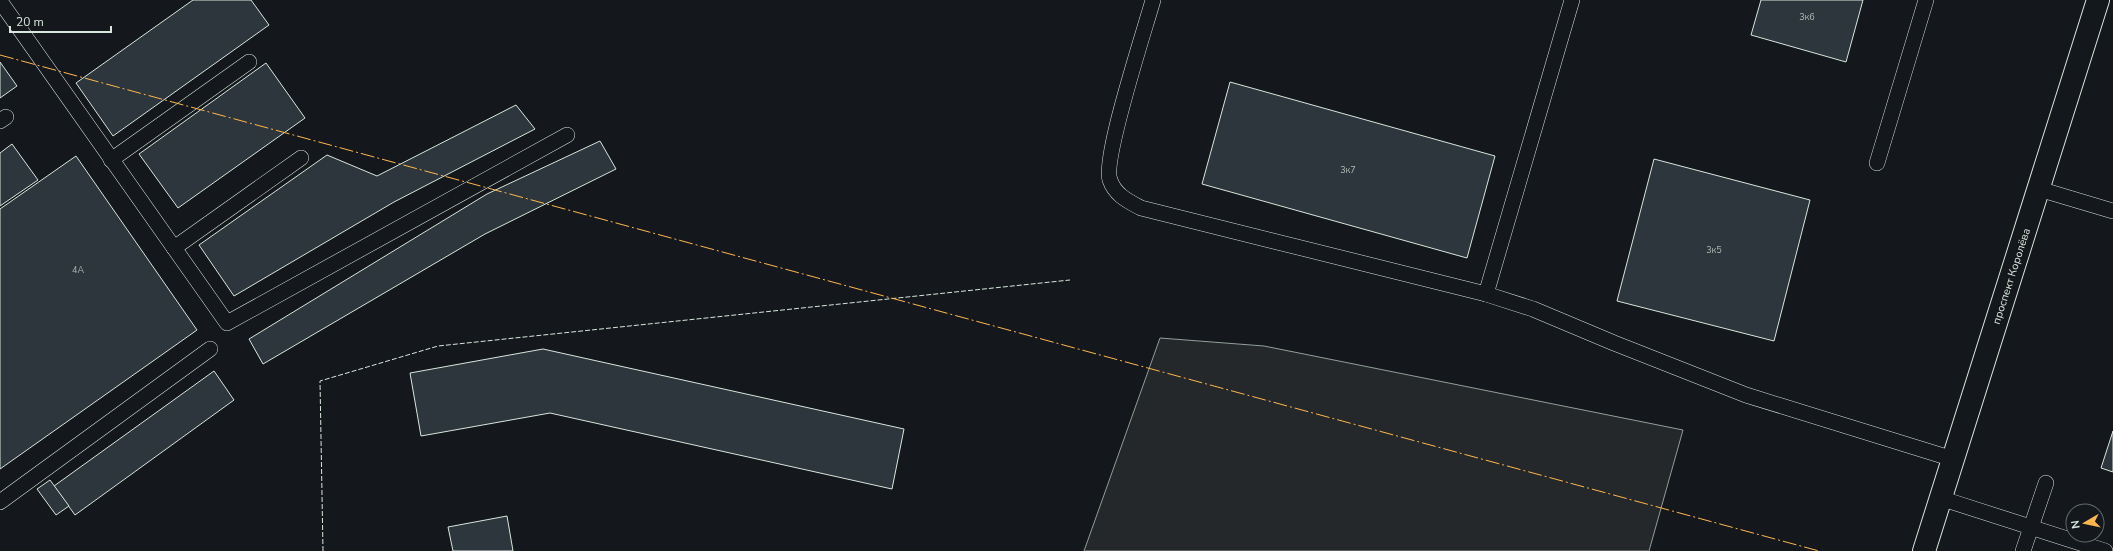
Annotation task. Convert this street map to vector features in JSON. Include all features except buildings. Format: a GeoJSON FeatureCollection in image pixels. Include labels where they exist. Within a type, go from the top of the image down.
{"type":"FeatureCollection","features":[{"type":"Feature","properties":{"kind":"main road","name":"проспект Королёва"},"geometry":{"type":"LineString","coordinates":[[1924,551],[2040,189],[2098,0]]}},
{"type":"Feature","properties":{"kind":"lane"},"geometry":{"type":"LineString","coordinates":[[1153,0],[1111,151],[1110,179],[1120,196],[1141,208],[1486,294],[1533,309],[1614,343],[1746,395],[1953,459]]}},
{"type":"Feature","properties":{"kind":"lane"},"geometry":{"type":"LineString","coordinates":[[1486,294],[1572,0]]}},
{"type":"Feature","properties":{"kind":"lane"},"geometry":{"type":"LineString","coordinates":[[1877,164],[1926,0]]}},
{"type":"Feature","properties":{"kind":"lane"},"geometry":{"type":"LineString","coordinates":[[0,1],[227,323],[567,134]]}},
{"type":"Feature","properties":{"kind":"lane"},"geometry":{"type":"LineString","coordinates":[[111,160],[249,62]]}},
{"type":"Feature","properties":{"kind":"lane"},"geometry":{"type":"LineString","coordinates":[[174,248],[301,158]]}},
{"type":"Feature","properties":{"kind":"lane"},"geometry":{"type":"LineString","coordinates":[[2040,189],[2113,211]]}},
{"type":"Feature","properties":{"kind":"lane"},"geometry":{"type":"LineString","coordinates":[[0,502],[210,349]]}},
{"type":"Feature","properties":{"kind":"lane"},"geometry":{"type":"LineString","coordinates":[[2023,551],[2046,484]]}},
{"type":"Feature","properties":{"kind":"lane"},"geometry":{"type":"LineString","coordinates":[[1940,498],[2105,551]]}},
{"type":"Feature","properties":{"kind":"shaded area"},"geometry":{"type":"Polygon","coordinates":[[[1160,338],[1264,346],[1683,430],[1649,551],[1084,551],[1160,338]]]}},
{"type":"Feature","properties":{"kind":"fence"},"geometry":{"type":"LineString","coordinates":[[323,551],[320,381],[438,346],[1070,280]]}},
{"type":"Feature","properties":{"kind":"power"},"geometry":{"type":"LineString","coordinates":[[0,55],[1819,551]]}}]}
